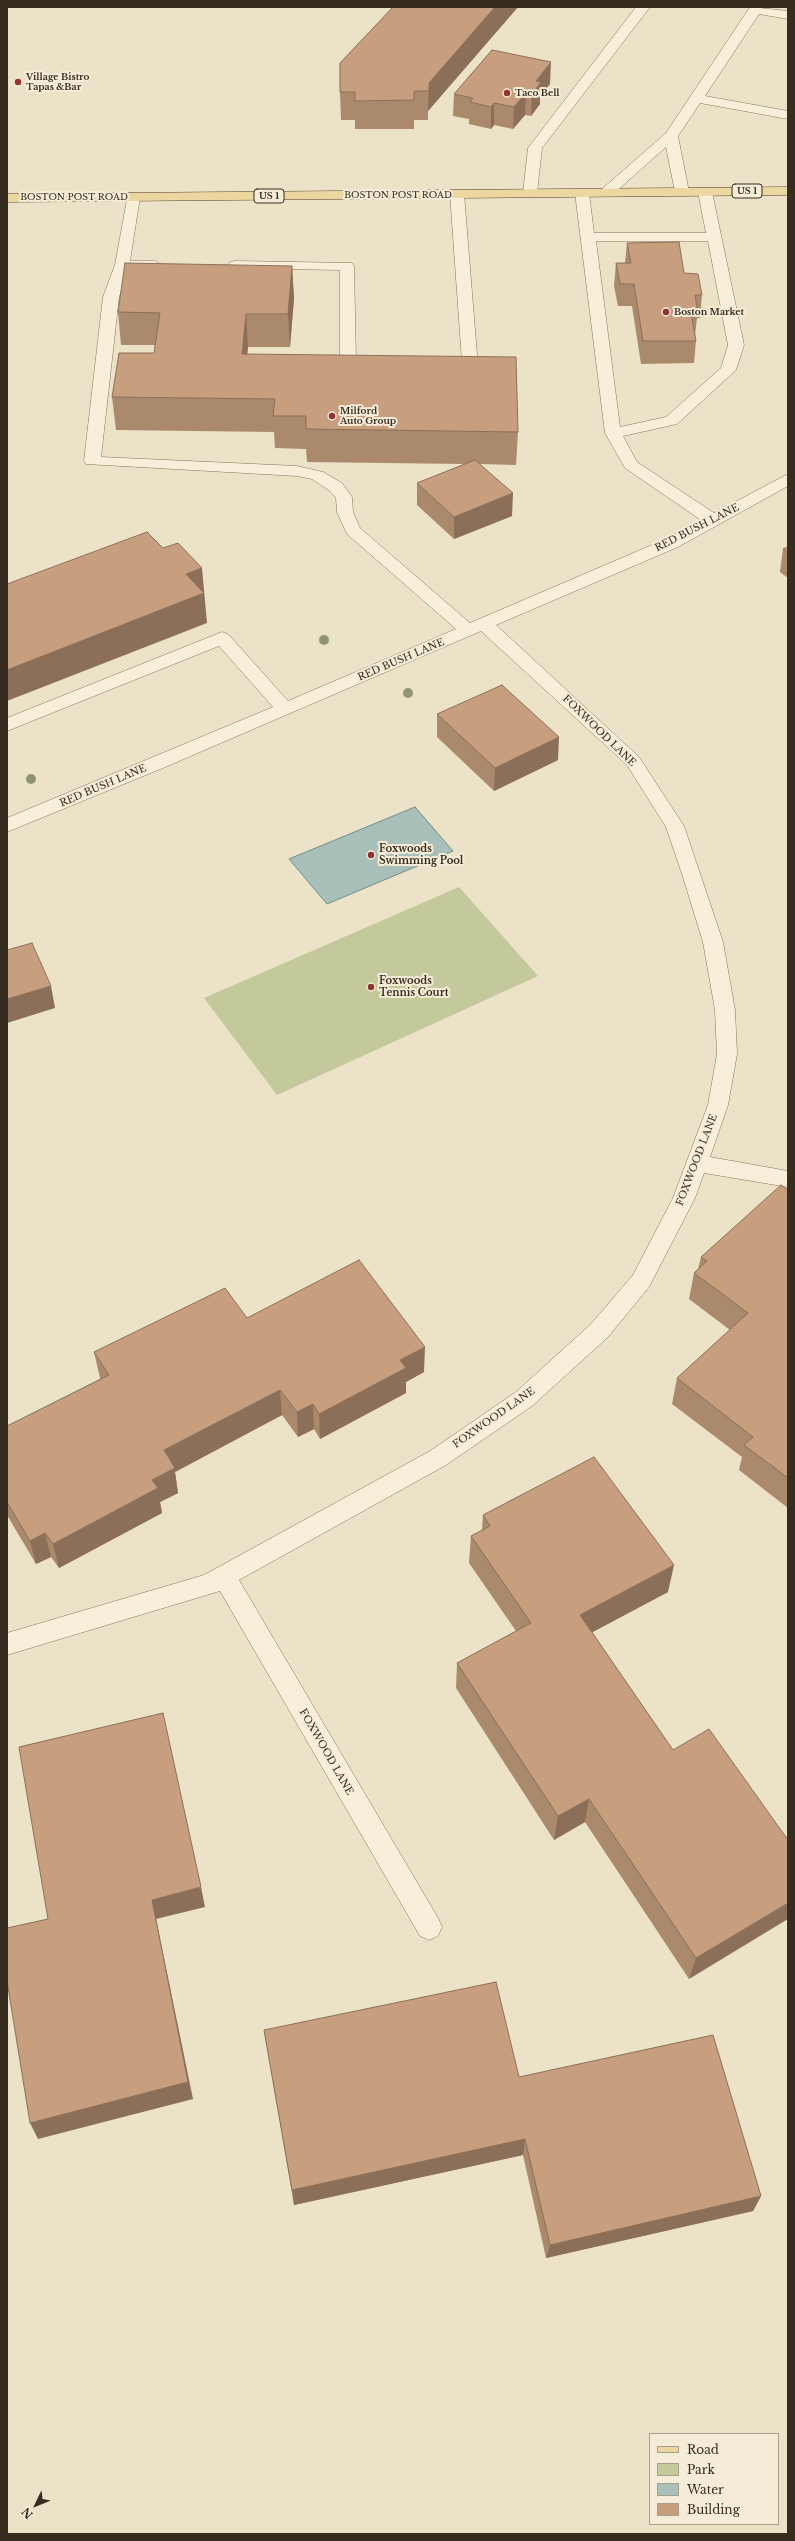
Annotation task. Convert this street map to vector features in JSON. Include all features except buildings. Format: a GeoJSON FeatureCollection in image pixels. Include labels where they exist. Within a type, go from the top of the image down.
{"type":"FeatureCollection","features":[{"type":"Feature","properties":{"kind":"main road","name":"BOSTON POST ROAD"},"geometry":{"type":"LineString","coordinates":[[7,198],[788,191]]}},
{"type":"Feature","properties":{"kind":"street"},"geometry":{"type":"LineString","coordinates":[[530,193],[535,148],[644,7]]}},
{"type":"Feature","properties":{"kind":"street"},"geometry":{"type":"LineString","coordinates":[[607,192],[671,136],[756,9],[788,15]]}},
{"type":"Feature","properties":{"kind":"street"},"geometry":{"type":"LineString","coordinates":[[696,98],[788,115]]}},
{"type":"Feature","properties":{"kind":"street"},"geometry":{"type":"LineString","coordinates":[[671,136],[682,192]]}},
{"type":"Feature","properties":{"kind":"street"},"geometry":{"type":"LineString","coordinates":[[613,433],[671,421],[728,370],[736,345],[705,192]]}},
{"type":"Feature","properties":{"kind":"street"},"geometry":{"type":"LineString","coordinates":[[582,193],[613,433],[631,465],[714,521]]}},
{"type":"Feature","properties":{"kind":"street"},"geometry":{"type":"LineString","coordinates":[[440,366],[470,367],[457,194]]}},
{"type":"Feature","properties":{"kind":"street"},"geometry":{"type":"LineString","coordinates":[[133,197],[122,264],[169,265]]}},
{"type":"Feature","properties":{"kind":"street"},"geometry":{"type":"LineString","coordinates":[[588,237],[715,237]]}},
{"type":"Feature","properties":{"kind":"street","name":"FOXWOOD LANE"},"geometry":{"type":"LineString","coordinates":[[7,1644],[210,1584],[438,1458],[524,1399],[599,1331],[641,1281],[684,1198],[718,1105],[727,1054],[725,1018],[713,942],[692,874],[674,826],[633,761],[477,628],[353,530],[345,512],[344,497],[336,487],[318,475],[297,471],[92,461],[111,297],[122,264]]}},
{"type":"Feature","properties":{"kind":"street"},"geometry":{"type":"LineString","coordinates":[[223,265],[347,266],[348,363],[386,364]]}},
{"type":"Feature","properties":{"kind":"street","name":"RED BUSH LANE"},"geometry":{"type":"LineString","coordinates":[[7,825],[477,628],[672,543],[788,479]]}},
{"type":"Feature","properties":{"kind":"street"},"geometry":{"type":"LineString","coordinates":[[7,725],[222,638],[285,709]]}},
{"type":"Feature","properties":{"kind":"street"},"geometry":{"type":"LineString","coordinates":[[697,1162],[788,1179]]}},
{"type":"Feature","properties":{"kind":"street","name":"FOXWOOD LANE"},"geometry":{"type":"LineString","coordinates":[[224,1576],[429,1927]]}},
{"type":"Feature","properties":{"kind":"green space","name":"Foxwoods Tennis Court"},"geometry":{"type":"Polygon","coordinates":[[[459,887],[538,976],[277,1095],[204,998],[459,887]]]}},
{"type":"Feature","properties":{"kind":"water","name":"Foxwoods Swimming Pool"},"geometry":{"type":"Polygon","coordinates":[[[415,807],[453,851],[327,904],[289,859],[415,807]]]}},
{"type":"Feature","properties":{"kind":"place","name":"Village Bistro Tapas &Bar"},"geometry":{"type":"Point","coordinates":[18,82]}},
{"type":"Feature","properties":{"kind":"place","name":"Taco Bell"},"geometry":{"type":"Point","coordinates":[507,93]}},
{"type":"Feature","properties":{"kind":"place","name":"Boston Market"},"geometry":{"type":"Point","coordinates":[666,312]}},
{"type":"Feature","properties":{"kind":"place","name":"Milford Auto Group"},"geometry":{"type":"Point","coordinates":[332,416]}},
{"type":"Feature","properties":{"kind":"place","name":"Foxwoods Swimming Pool"},"geometry":{"type":"Point","coordinates":[371,855]}},
{"type":"Feature","properties":{"kind":"place","name":"Foxwoods Tennis Court"},"geometry":{"type":"Point","coordinates":[371,987]}}]}
